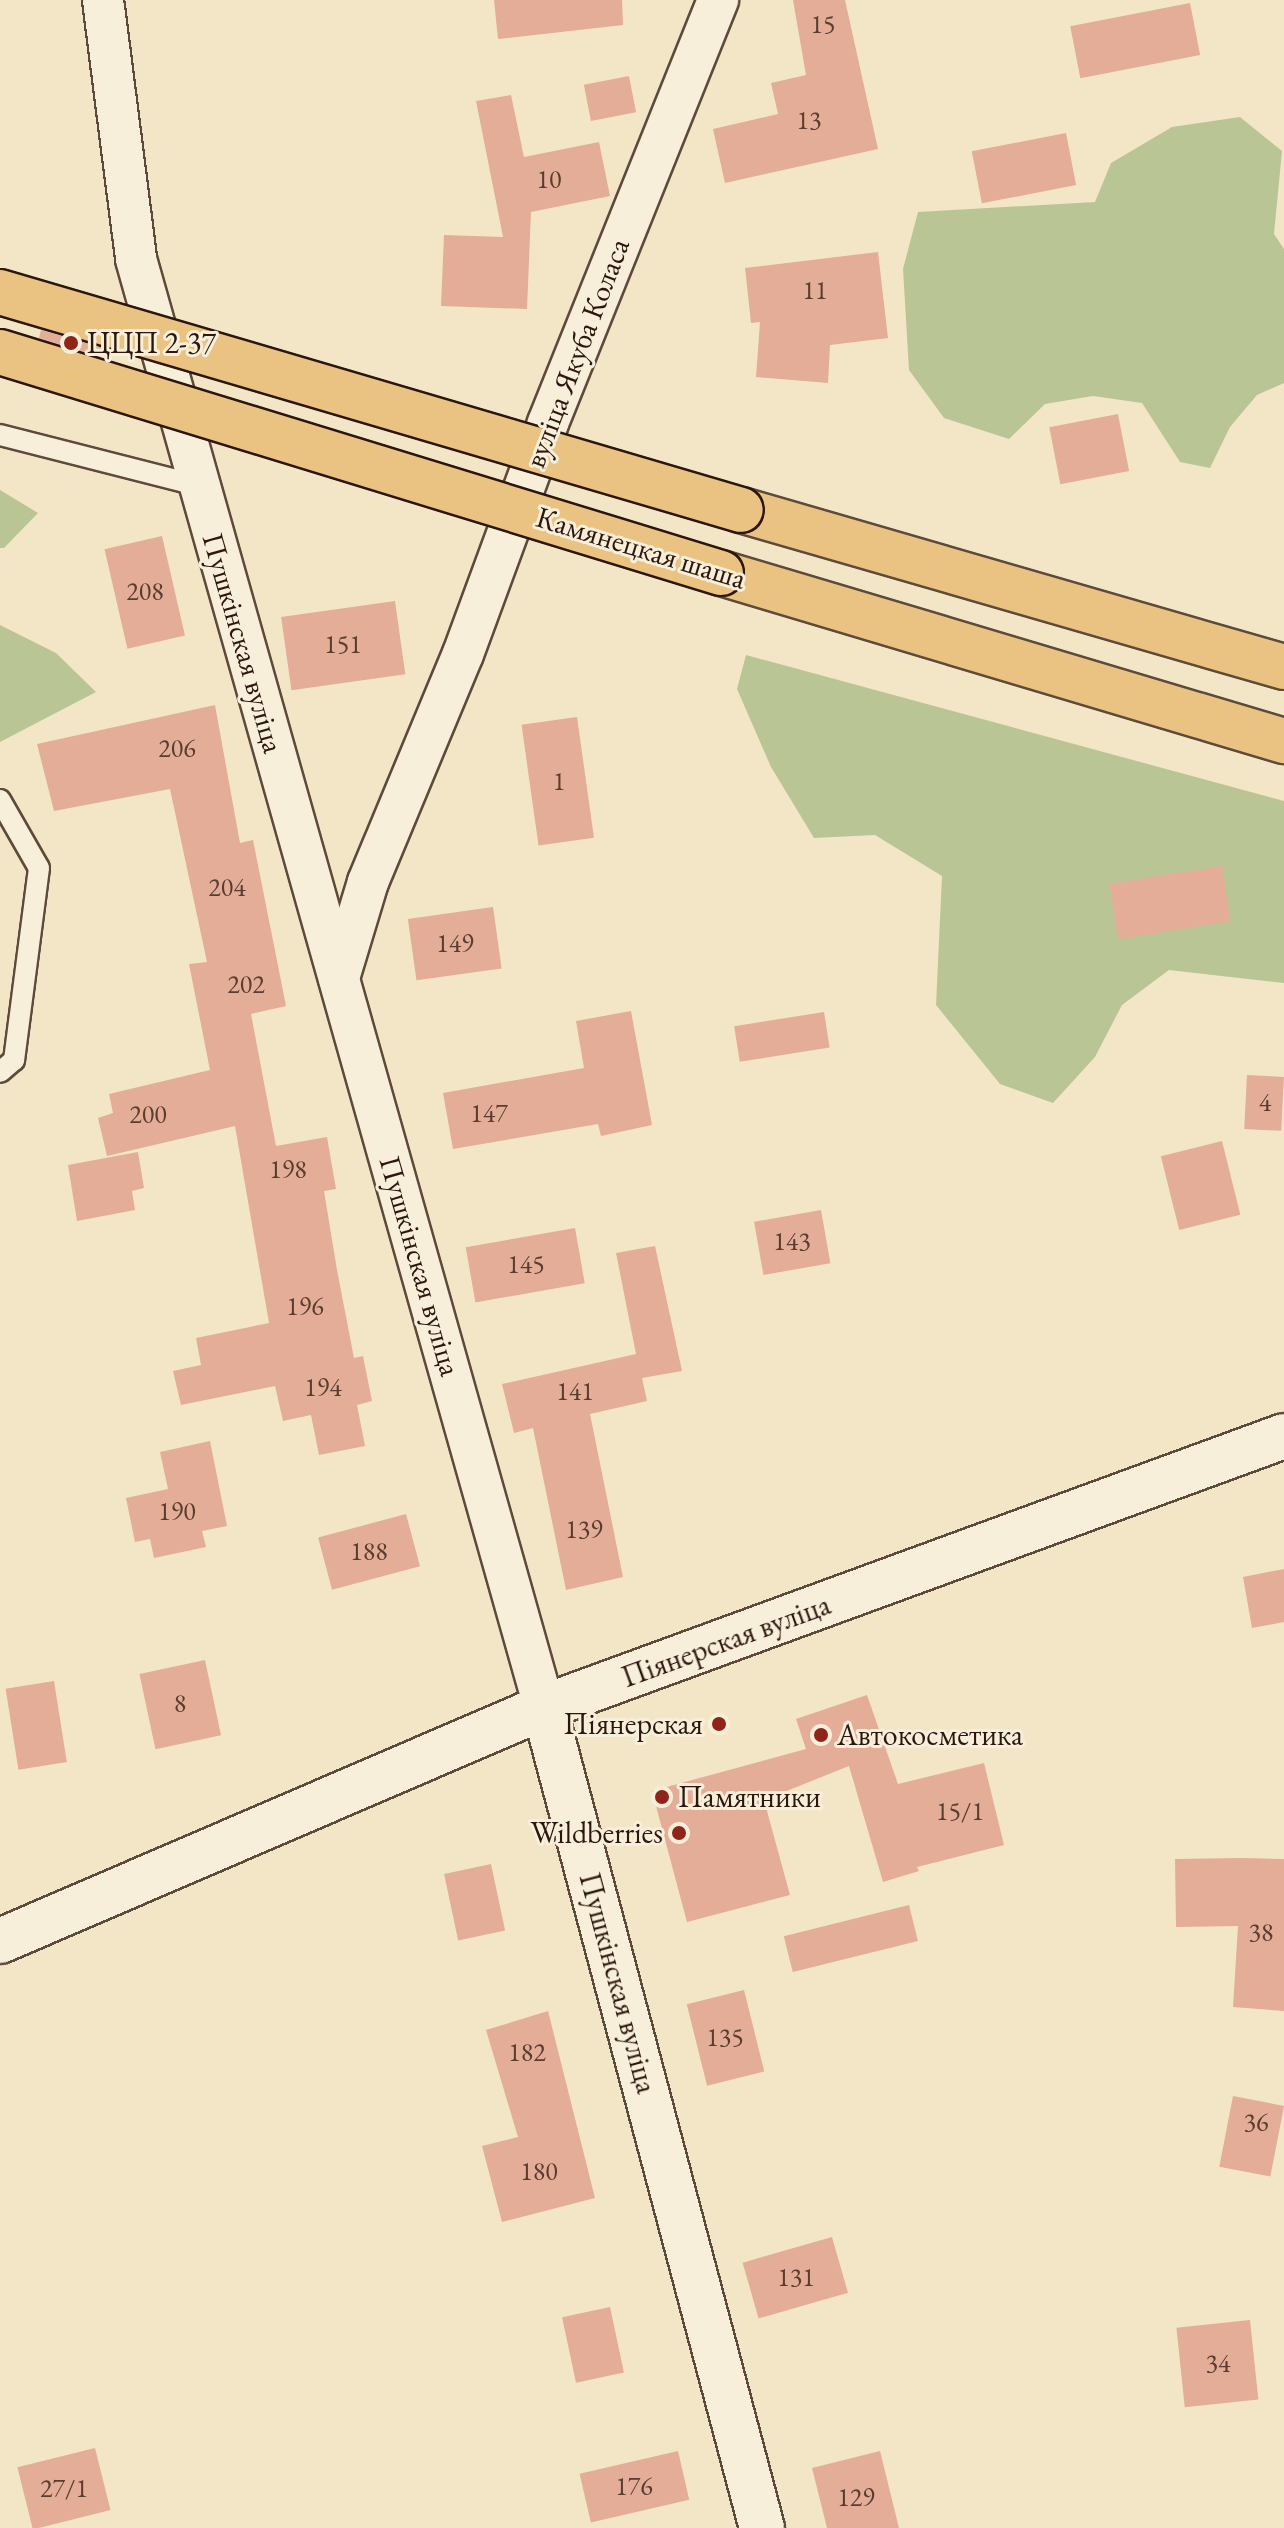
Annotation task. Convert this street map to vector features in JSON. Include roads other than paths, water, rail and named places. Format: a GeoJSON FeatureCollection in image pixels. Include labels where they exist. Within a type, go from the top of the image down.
{"type":"FeatureCollection","features":[{"type":"Feature","properties":{"kind":"main road"},"geometry":{"type":"LineString","coordinates":[[0,292],[1284,667]]}},
{"type":"Feature","properties":{"kind":"main road","name":"Камянецкая шаша"},"geometry":{"type":"LineString","coordinates":[[0,352],[721,573],[1284,741]]}},
{"type":"Feature","properties":{"kind":"main road","name":"Піянерская вуліца"},"geometry":{"type":"LineString","coordinates":[[0,1941],[544,1707],[1284,1436]]}},
{"type":"Feature","properties":{"kind":"main road","name":"Пушкінская вуліца"},"geometry":{"type":"LineString","coordinates":[[544,1707],[762,2528]]}},
{"type":"Feature","properties":{"kind":"street","name":"Пушкінская вуліца"},"geometry":{"type":"LineString","coordinates":[[103,0],[136,259],[196,485],[339,978],[544,1707]]}},
{"type":"Feature","properties":{"kind":"street","name":"вуліца Якуба Коласа"},"geometry":{"type":"LineString","coordinates":[[339,978],[368,882],[463,654],[548,423],[718,0]]}},
{"type":"Feature","properties":{"kind":"lane"},"geometry":{"type":"LineString","coordinates":[[0,435],[196,485]]}},
{"type":"Feature","properties":{"kind":"lane"},"geometry":{"type":"LineString","coordinates":[[0,800],[39,868],[14,1060],[0,1072]]}},
{"type":"Feature","properties":{"kind":"place","name":"ЦЦП 2-37"},"geometry":{"type":"Point","coordinates":[71,343]}},
{"type":"Feature","properties":{"kind":"place","name":"Піянерская"},"geometry":{"type":"Point","coordinates":[719,1724]}},
{"type":"Feature","properties":{"kind":"place","name":"Автокосметика"},"geometry":{"type":"Point","coordinates":[821,1735]}},
{"type":"Feature","properties":{"kind":"place","name":"Памятники"},"geometry":{"type":"Point","coordinates":[662,1797]}},
{"type":"Feature","properties":{"kind":"place","name":"Wildberries"},"geometry":{"type":"Point","coordinates":[679,1833]}}]}
